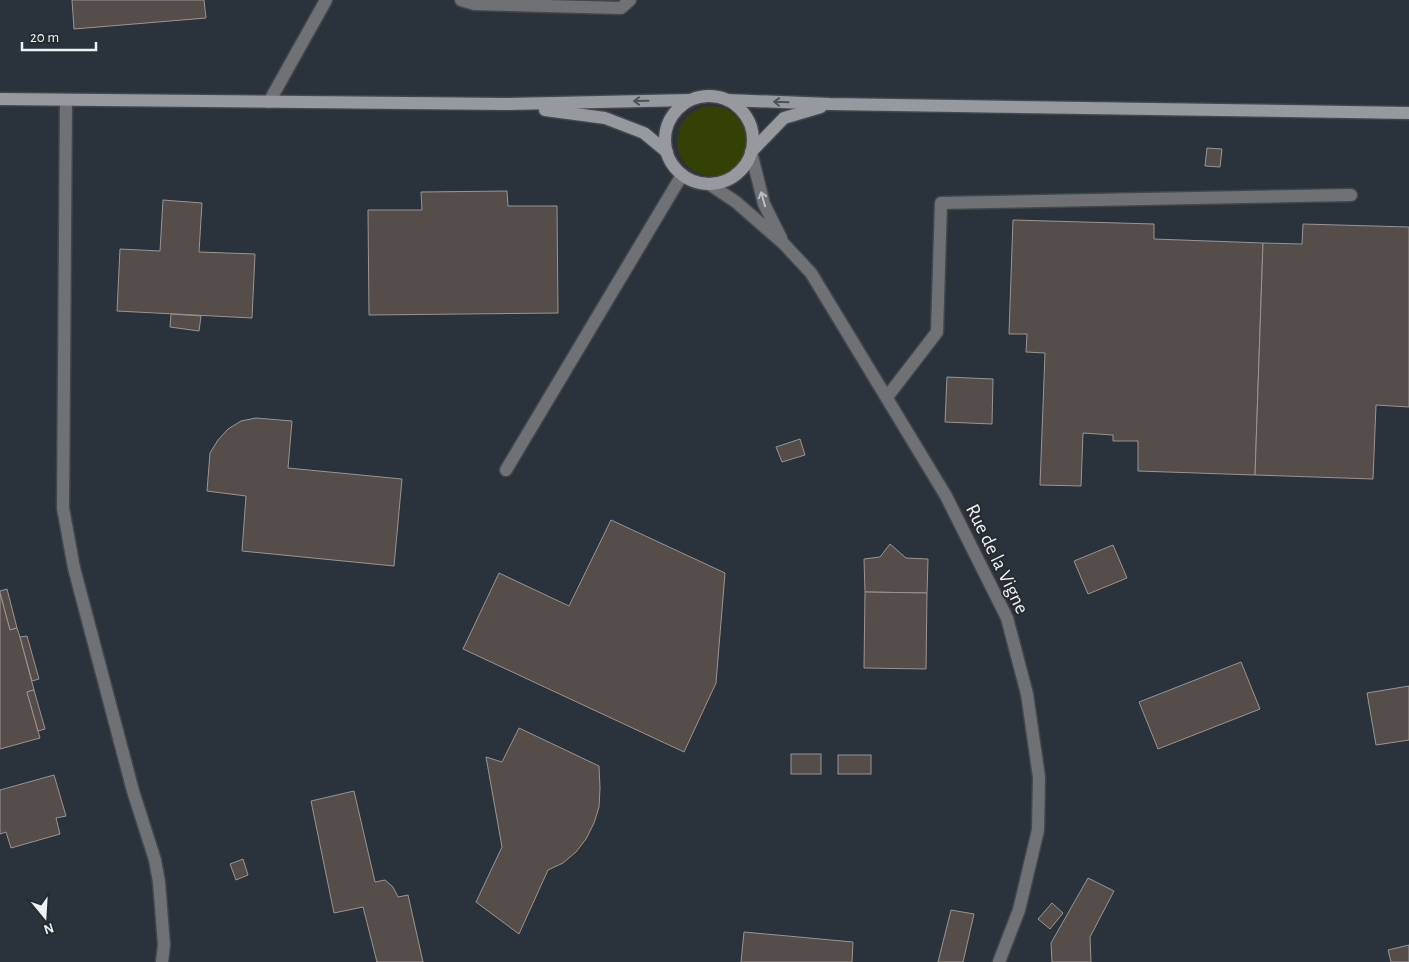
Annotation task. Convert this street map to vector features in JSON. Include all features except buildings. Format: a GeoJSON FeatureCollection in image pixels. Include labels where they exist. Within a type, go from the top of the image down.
{"type":"FeatureCollection","features":[{"type":"Feature","properties":{"kind":"main road"},"geometry":{"type":"LineString","coordinates":[[0,99],[506,104],[690,100],[710,96],[727,100],[830,104],[1409,113]]}},
{"type":"Feature","properties":{"kind":"main road"},"geometry":{"type":"LineString","coordinates":[[690,100],[675,112],[668,123],[665,136],[667,152],[670,161],[682,175],[694,182],[709,184],[723,182],[739,172],[748,159],[753,144],[751,128],[742,111],[727,100]]}},
{"type":"Feature","properties":{"kind":"main road"},"geometry":{"type":"LineString","coordinates":[[506,104],[605,118],[644,133],[667,152]]}},
{"type":"Feature","properties":{"kind":"main road"},"geometry":{"type":"LineString","coordinates":[[751,152],[784,118],[830,104]]}},
{"type":"Feature","properties":{"kind":"street"},"geometry":{"type":"LineString","coordinates":[[269,102],[326,0]]}},
{"type":"Feature","properties":{"kind":"street"},"geometry":{"type":"LineString","coordinates":[[461,0],[474,4],[621,8],[630,0]]}},
{"type":"Feature","properties":{"kind":"street"},"geometry":{"type":"LineString","coordinates":[[66,100],[64,508],[74,568],[133,791],[155,860],[159,882],[164,945],[162,962]]}},
{"type":"Feature","properties":{"kind":"street","name":"Rue de la Vigne"},"geometry":{"type":"LineString","coordinates":[[751,152],[764,204],[783,243]]}},
{"type":"Feature","properties":{"kind":"street"},"geometry":{"type":"LineString","coordinates":[[506,470],[682,175]]}},
{"type":"Feature","properties":{"kind":"street","name":"Rue de la Vigne"},"geometry":{"type":"LineString","coordinates":[[709,184],[736,202],[783,243],[811,273],[946,496],[1008,618],[1027,694],[1039,777],[1038,830],[1019,910],[999,962]]}},
{"type":"Feature","properties":{"kind":"street"},"geometry":{"type":"LineString","coordinates":[[887,397],[937,332],[941,203],[1350,195]]}},
{"type":"Feature","properties":{"kind":"shaded area"},"geometry":{"type":"Polygon","coordinates":[[[0,0],[1409,0],[1409,962],[0,962],[0,0]]]}},
{"type":"Feature","properties":{"kind":"green space"},"geometry":{"type":"Polygon","coordinates":[[[719,106],[732,112],[741,121],[745,127],[747,141],[745,155],[737,166],[726,174],[705,176],[698,174],[687,166],[679,155],[677,134],[679,127],[687,116],[698,108],[719,106]]]}}]}
